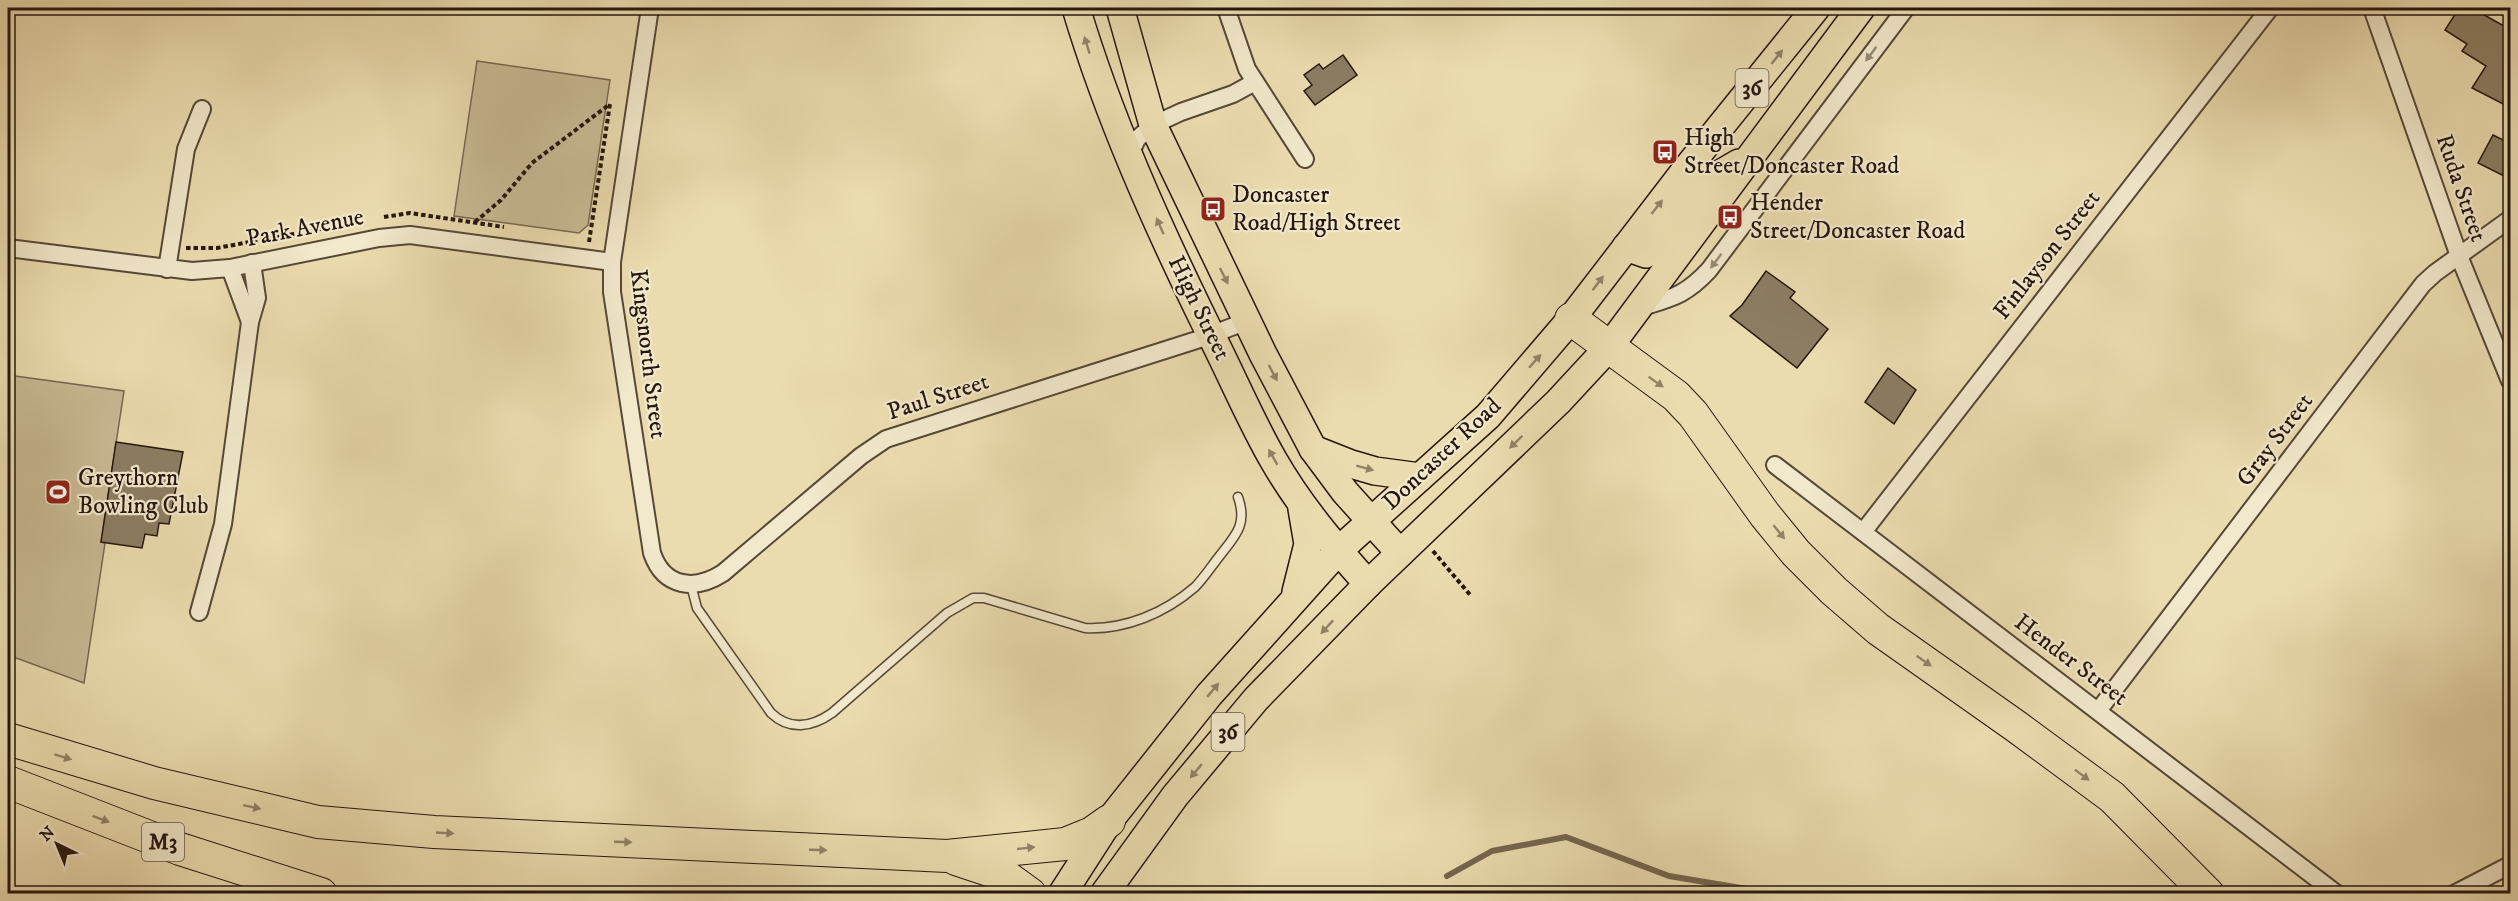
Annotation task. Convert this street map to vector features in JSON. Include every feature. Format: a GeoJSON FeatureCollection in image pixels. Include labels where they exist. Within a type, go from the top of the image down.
{"type":"FeatureCollection","features":[{"type":"Feature","properties":{"kind":"highway"},"geometry":{"type":"LineString","coordinates":[[1571,320],[1676,396],[1693,414],[1765,515],[1796,553],[1833,591],[1878,629],[2112,797],[2208,894]]}},
{"type":"Feature","properties":{"kind":"highway"},"geometry":{"type":"LineString","coordinates":[[8,739],[154,783],[318,822],[446,833],[947,856],[1065,844],[1092,833],[1109,821]]}},
{"type":"Feature","properties":{"kind":"highway","name":"M3"},"geometry":{"type":"LineString","coordinates":[[8,782],[180,849],[321,894]]}},
{"type":"Feature","properties":{"kind":"highway"},"geometry":{"type":"LineString","coordinates":[[947,856],[1004,875],[1030,894]]}},
{"type":"Feature","properties":{"kind":"main road","name":"High Street"},"geometry":{"type":"LineString","coordinates":[[1076,8],[1090,54],[1129,157],[1180,272],[1274,461],[1300,501],[1338,551],[1368,584]]}},
{"type":"Feature","properties":{"kind":"main road","name":"High Street"},"geometry":{"type":"LineString","coordinates":[[1120,8],[1153,125],[1204,236],[1247,321],[1313,449],[1345,492],[1400,553]]}},
{"type":"Feature","properties":{"kind":"main road","name":"Doncaster Road"},"geometry":{"type":"LineString","coordinates":[[1062,894],[1109,821],[1209,695],[1295,596],[1338,551],[1488,416],[1571,320],[1626,247],[1816,8]]}},
{"type":"Feature","properties":{"kind":"main road","name":"Doncaster Road"},"geometry":{"type":"LineString","coordinates":[[1104,894],[1175,796],[1256,699],[1368,584],[1558,402],[1609,347],[1861,8]]}},
{"type":"Feature","properties":{"kind":"main road"},"geometry":{"type":"LineString","coordinates":[[1626,247],[1646,254],[1698,187],[1748,158]]}},
{"type":"Feature","properties":{"kind":"main road"},"geometry":{"type":"LineString","coordinates":[[1313,449],[1375,471],[1420,477]]}},
{"type":"Feature","properties":{"kind":"main road"},"geometry":{"type":"LineString","coordinates":[[1295,596],[1308,544],[1300,501]]}},
{"type":"Feature","properties":{"kind":"street","name":"Kingsnorth Street"},"geometry":{"type":"LineString","coordinates":[[650,8],[612,262],[612,291],[652,553],[655,562],[666,575],[687,584]]}},
{"type":"Feature","properties":{"kind":"street"},"geometry":{"type":"LineString","coordinates":[[1226,8],[1254,82],[1305,159]]}},
{"type":"Feature","properties":{"kind":"street"},"geometry":{"type":"LineString","coordinates":[[1637,308],[1681,295],[1695,286],[1906,8]]}},
{"type":"Feature","properties":{"kind":"street","name":"Finlayson Street"},"geometry":{"type":"LineString","coordinates":[[1863,532],[2270,8]]}},
{"type":"Feature","properties":{"kind":"street","name":"Ruda Street"},"geometry":{"type":"LineString","coordinates":[[2372,8],[2459,256],[2511,381]]}},
{"type":"Feature","properties":{"kind":"street"},"geometry":{"type":"LineString","coordinates":[[1129,157],[1137,139],[1153,125],[1233,94],[1254,82]]}},
{"type":"Feature","properties":{"kind":"street"},"geometry":{"type":"LineString","coordinates":[[167,269],[184,157],[202,110]]}},
{"type":"Feature","properties":{"kind":"street","name":"Gray Street"},"geometry":{"type":"LineString","coordinates":[[2098,711],[2423,284],[2511,219]]}},
{"type":"Feature","properties":{"kind":"street","name":"Park Avenue"},"geometry":{"type":"LineString","coordinates":[[8,248],[192,271],[230,268],[379,238],[410,235],[612,262]]}},
{"type":"Feature","properties":{"kind":"street"},"geometry":{"type":"LineString","coordinates":[[199,612],[223,524],[250,322],[256,298],[252,263]]}},
{"type":"Feature","properties":{"kind":"street"},"geometry":{"type":"LineString","coordinates":[[230,268],[250,322]]}},
{"type":"Feature","properties":{"kind":"street","name":"Paul Street"},"geometry":{"type":"LineString","coordinates":[[687,584],[703,583],[723,573],[861,456],[886,440],[1212,335],[1247,321]]}},
{"type":"Feature","properties":{"kind":"street","name":"Hender Street"},"geometry":{"type":"LineString","coordinates":[[1775,465],[2337,894]]}},
{"type":"Feature","properties":{"kind":"street"},"geometry":{"type":"LineString","coordinates":[[2454,894],[2511,865]]}},
{"type":"Feature","properties":{"kind":"lane"},"geometry":{"type":"LineString","coordinates":[[687,584],[697,608],[771,713],[780,722],[790,726],[811,724],[832,713],[947,613],[973,598],[984,598],[1085,628],[1102,629],[1141,620],[1195,586],[1219,557],[1242,524],[1243,512],[1238,497]]}},
{"type":"Feature","properties":{"kind":"path"},"geometry":{"type":"LineString","coordinates":[[474,222],[501,200],[532,163],[610,104],[590,239],[585,258]]}},
{"type":"Feature","properties":{"kind":"shaded area"},"geometry":{"type":"Polygon","coordinates":[[[477,61],[610,80],[588,225],[579,233],[454,216],[477,61]]]}},
{"type":"Feature","properties":{"kind":"shaded area","name":"Greythorn Bowling Club"},"geometry":{"type":"Polygon","coordinates":[[[8,375],[124,391],[101,542],[105,543],[84,683],[8,655],[8,375]]]}},
{"type":"Feature","properties":{"kind":"building"},"geometry":{"type":"Polygon","coordinates":[[[2459,8],[2472,8],[2511,30],[2511,108],[2472,88],[2486,66],[2462,51],[2467,44],[2445,30],[2459,8]]]}},
{"type":"Feature","properties":{"kind":"building"},"geometry":{"type":"Polygon","coordinates":[[[1343,55],[1357,75],[1315,105],[1304,91],[1312,85],[1304,75],[1319,64],[1323,69],[1343,55]]]}},
{"type":"Feature","properties":{"kind":"building"},"geometry":{"type":"Polygon","coordinates":[[[2493,135],[2511,144],[2511,167],[2506,177],[2478,163],[2493,135]]]}},
{"type":"Feature","properties":{"kind":"building"},"geometry":{"type":"Polygon","coordinates":[[[1766,271],[1795,292],[1790,298],[1828,329],[1797,368],[1730,316],[1742,305],[1766,271]]]}},
{"type":"Feature","properties":{"kind":"building"},"geometry":{"type":"Polygon","coordinates":[[[1888,368],[1916,390],[1894,424],[1865,402],[1888,368]]]}},
{"type":"Feature","properties":{"kind":"building"},"geometry":{"type":"Polygon","coordinates":[[[116,442],[183,452],[169,524],[159,523],[157,536],[145,534],[142,548],[101,542],[116,442]]]}},
{"type":"Feature","properties":{"kind":"waterway"},"geometry":{"type":"LineString","coordinates":[[1447,876],[1492,851],[1566,837],[1669,876],[1777,894]]}},
{"type":"Feature","properties":{"kind":"place","name":"High Street/Doncaster Road"},"geometry":{"type":"Point","coordinates":[1665,152]}},
{"type":"Feature","properties":{"kind":"place","name":"Doncaster Road/High Street"},"geometry":{"type":"Point","coordinates":[1213,209]}},
{"type":"Feature","properties":{"kind":"place","name":"Hender Street/Doncaster Road"},"geometry":{"type":"Point","coordinates":[1730,217]}},
{"type":"Feature","properties":{"kind":"place","name":"Greythorn Bowling Club"},"geometry":{"type":"Point","coordinates":[58,492]}}]}
